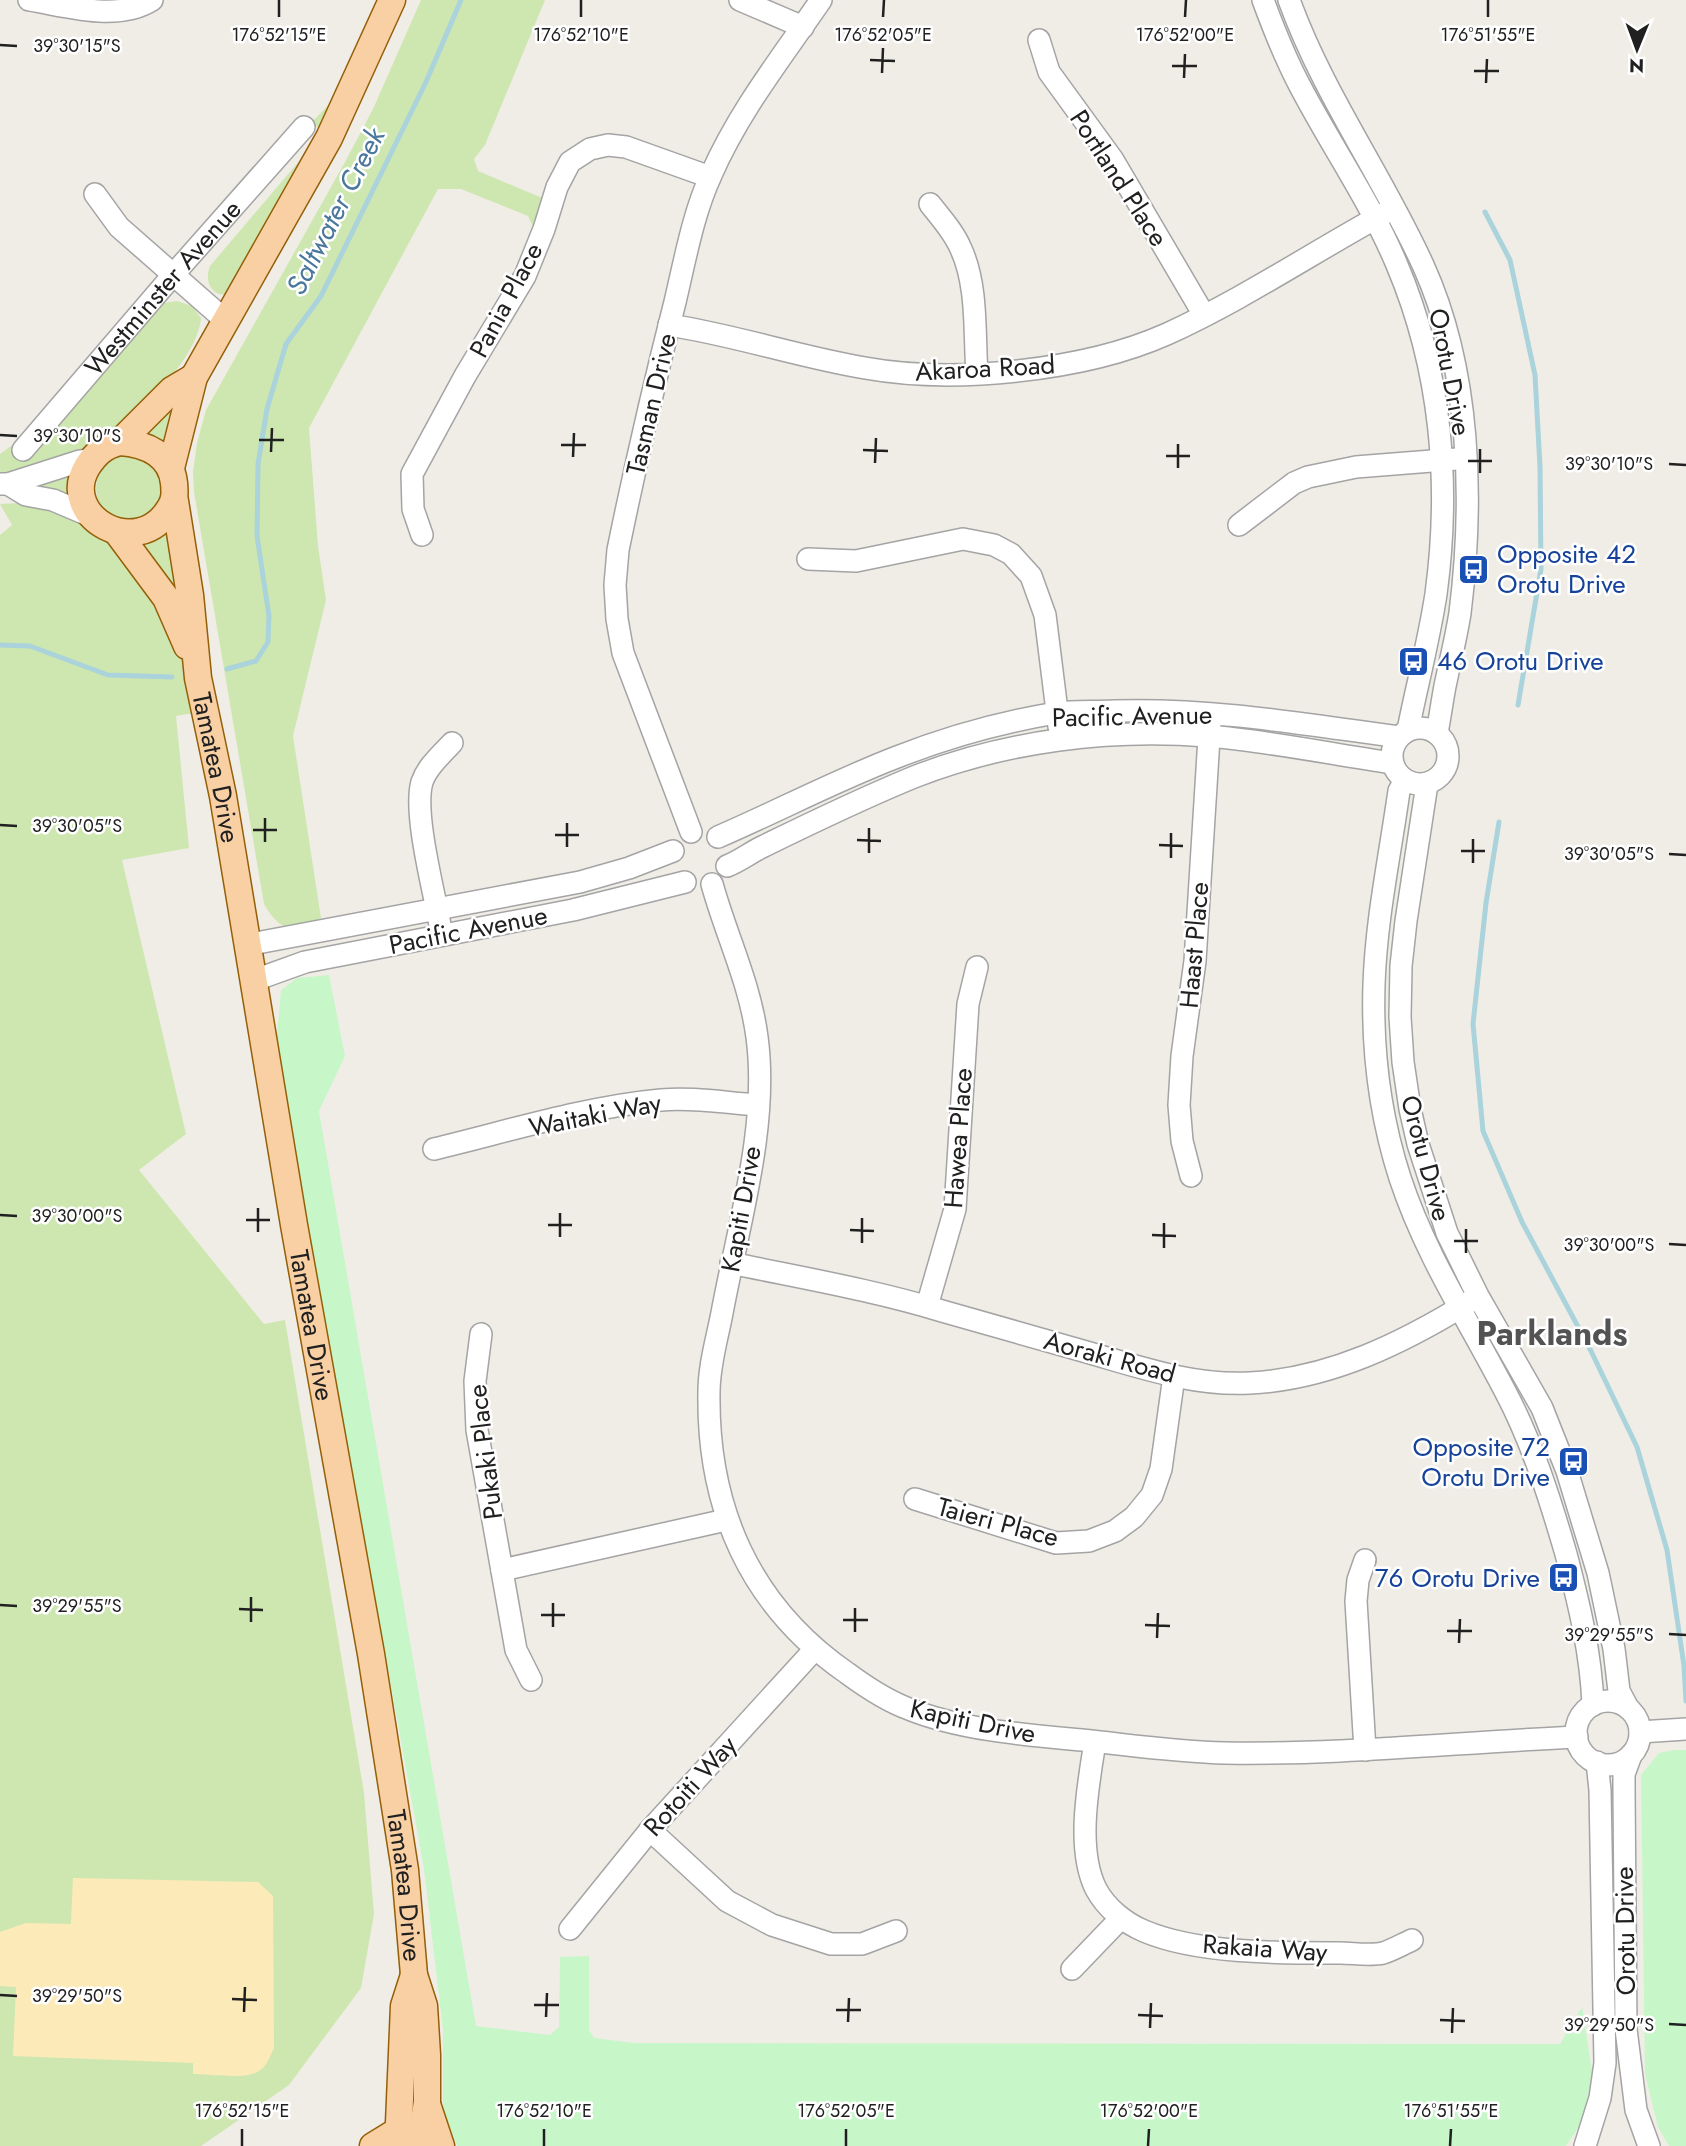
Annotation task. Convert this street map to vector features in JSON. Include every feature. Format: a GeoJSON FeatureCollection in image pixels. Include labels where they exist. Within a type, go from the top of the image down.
{"type":"FeatureCollection","features":[{"type":"Feature","properties":{"kind":"main road","name":"Westminster Avenue"},"geometry":{"type":"LineString","coordinates":[[171,468],[194,377],[329,138],[392,0]]}},
{"type":"Feature","properties":{"kind":"main road","name":"Westminster Avenue"},"geometry":{"type":"LineString","coordinates":[[120,442],[172,390],[194,377]]}},
{"type":"Feature","properties":{"kind":"main road"},"geometry":{"type":"LineString","coordinates":[[120,442],[137,443],[150,448],[168,462],[171,468],[175,500],[167,514],[155,526],[142,532],[117,532],[107,528],[93,517],[85,506],[82,484],[92,459],[100,450],[120,442]]}},
{"type":"Feature","properties":{"kind":"main road","name":"Tamatea Drive"},"geometry":{"type":"LineString","coordinates":[[175,500],[190,595],[198,678],[223,796],[252,981],[371,1654],[405,1870],[414,1975],[424,2006],[427,2102],[420,2146]]}},
{"type":"Feature","properties":{"kind":"main road","name":"Tamatea Drive"},"geometry":{"type":"LineString","coordinates":[[117,532],[166,598],[198,678]]}},
{"type":"Feature","properties":{"kind":"main road","name":"Tamatea Drive"},"geometry":{"type":"LineString","coordinates":[[398,2138],[404,2006],[414,1975]]}},
{"type":"Feature","properties":{"kind":"main road"},"geometry":{"type":"LineString","coordinates":[[427,2102],[441,2146]]}},
{"type":"Feature","properties":{"kind":"main road"},"geometry":{"type":"LineString","coordinates":[[373,2146],[398,2138]]}},
{"type":"Feature","properties":{"kind":"street"},"geometry":{"type":"LineString","coordinates":[[29,0],[116,11],[135,8],[152,0]]}},
{"type":"Feature","properties":{"kind":"street"},"geometry":{"type":"LineString","coordinates":[[740,0],[803,27]]}},
{"type":"Feature","properties":{"kind":"street","name":"Tasman Drive"},"geometry":{"type":"LineString","coordinates":[[691,832],[622,653],[615,585],[625,517],[697,213],[710,177],[730,135],[755,94],[821,0]]}},
{"type":"Feature","properties":{"kind":"street","name":"Orotu Drive"},"geometry":{"type":"LineString","coordinates":[[1263,0],[1300,87],[1375,219],[1398,266],[1428,359],[1442,460],[1442,543],[1435,597],[1403,733]]}},
{"type":"Feature","properties":{"kind":"street","name":"Orotu Drive"},"geometry":{"type":"LineString","coordinates":[[1289,0],[1332,98],[1423,265],[1438,302],[1452,355],[1466,458],[1468,524],[1460,615],[1437,733]]}},
{"type":"Feature","properties":{"kind":"street","name":"Portland Place"},"geometry":{"type":"LineString","coordinates":[[1039,40],[1049,72],[1113,160],[1204,315]]}},
{"type":"Feature","properties":{"kind":"street","name":"Westminster Avenue"},"geometry":{"type":"LineString","coordinates":[[23,450],[304,127]]}},
{"type":"Feature","properties":{"kind":"street","name":"Pania Place"},"geometry":{"type":"LineString","coordinates":[[422,535],[413,509],[412,474],[425,446],[525,276],[557,187],[570,162],[590,149],[608,145],[626,147],[710,177]]}},
{"type":"Feature","properties":{"kind":"street"},"geometry":{"type":"LineString","coordinates":[[95,194],[119,227],[225,320]]}},
{"type":"Feature","properties":{"kind":"street"},"geometry":{"type":"LineString","coordinates":[[930,204],[961,248],[967,265],[972,287],[977,373]]}},
{"type":"Feature","properties":{"kind":"street","name":"Akaroa Road"},"geometry":{"type":"LineString","coordinates":[[669,325],[702,330],[866,369],[931,374],[1021,371],[1091,359],[1128,349],[1166,334],[1394,208]]}},
{"type":"Feature","properties":{"kind":"street"},"geometry":{"type":"LineString","coordinates":[[1239,525],[1294,483],[1308,477],[1356,467],[1466,458]]}},
{"type":"Feature","properties":{"kind":"street"},"geometry":{"type":"LineString","coordinates":[[4,484],[92,459]]}},
{"type":"Feature","properties":{"kind":"street"},"geometry":{"type":"LineString","coordinates":[[4,484],[26,495],[53,500],[93,517]]}},
{"type":"Feature","properties":{"kind":"street"},"geometry":{"type":"LineString","coordinates":[[808,559],[856,561],[963,539],[994,545],[1011,554],[1031,576],[1041,603],[1060,740]]}},
{"type":"Feature","properties":{"kind":"street","name":"Pacific Avenue"},"geometry":{"type":"LineString","coordinates":[[718,837],[921,748],[972,732],[1058,713],[1170,710],[1403,733]]}},
{"type":"Feature","properties":{"kind":"street","name":"Haast Place"},"geometry":{"type":"LineString","coordinates":[[1191,1176],[1182,1141],[1179,1105],[1182,1056],[1195,961],[1210,713]]}},
{"type":"Feature","properties":{"kind":"street"},"geometry":{"type":"LineString","coordinates":[[1418,727],[1437,733],[1444,741],[1448,761],[1444,771],[1436,779],[1427,784],[1412,783],[1398,772],[1393,745],[1403,733],[1418,727]]}},
{"type":"Feature","properties":{"kind":"street","name":"Pacific Avenue"},"geometry":{"type":"LineString","coordinates":[[727,866],[914,777],[987,754],[1060,740],[1141,734],[1209,736],[1267,743],[1398,772]]}},
{"type":"Feature","properties":{"kind":"street"},"geometry":{"type":"LineString","coordinates":[[441,934],[420,816],[420,797],[422,781],[431,766],[452,743]]}},
{"type":"Feature","properties":{"kind":"street","name":"Orotu Drive"},"geometry":{"type":"LineString","coordinates":[[1398,772],[1399,791],[1378,933],[1374,985],[1379,1081],[1400,1176],[1434,1261],[1506,1392],[1551,1502],[1585,1633],[1592,1673],[1593,1705]]}},
{"type":"Feature","properties":{"kind":"street","name":"Orotu Drive"},"geometry":{"type":"LineString","coordinates":[[1427,784],[1401,966],[1403,1062],[1413,1121],[1447,1233],[1478,1296],[1542,1408],[1567,1471],[1598,1573],[1614,1649],[1619,1691],[1628,1708]]}},
{"type":"Feature","properties":{"kind":"street"},"geometry":{"type":"LineString","coordinates":[[691,832],[710,832],[718,837],[727,850],[727,866],[712,884],[694,886],[685,882],[674,869],[673,851],[676,842],[691,832]]}},
{"type":"Feature","properties":{"kind":"street","name":"Pacific Avenue"},"geometry":{"type":"LineString","coordinates":[[246,945],[580,882],[629,868],[673,851]]}},
{"type":"Feature","properties":{"kind":"street","name":"Pacific Avenue"},"geometry":{"type":"LineString","coordinates":[[252,981],[305,962],[573,911],[685,882]]}},
{"type":"Feature","properties":{"kind":"street","name":"Kapiti Drive"},"geometry":{"type":"LineString","coordinates":[[712,884],[751,1001],[758,1038],[758,1105],[751,1170],[709,1387],[709,1430],[715,1477],[726,1520],[740,1553],[765,1594],[783,1617],[815,1649],[871,1690],[909,1709],[991,1729],[1163,1750],[1225,1753],[1366,1750],[1577,1737]]}},
{"type":"Feature","properties":{"kind":"street","name":"Hawea Place"},"geometry":{"type":"LineString","coordinates":[[927,1306],[955,1209],[968,1004],[977,967]]}},
{"type":"Feature","properties":{"kind":"street","name":"Waitaki Way"},"geometry":{"type":"LineString","coordinates":[[434,1149],[584,1113],[662,1100],[758,1105]]}},
{"type":"Feature","properties":{"kind":"street","name":"Aoraki Road"},"geometry":{"type":"LineString","coordinates":[[731,1263],[839,1284],[927,1306],[1174,1376],[1232,1383],[1254,1383],[1322,1372],[1394,1343],[1478,1296]]}},
{"type":"Feature","properties":{"kind":"street","name":"Pukaki Place"},"geometry":{"type":"LineString","coordinates":[[481,1334],[475,1381],[477,1430],[516,1650],[531,1680]]}},
{"type":"Feature","properties":{"kind":"street","name":"Taieri Place"},"geometry":{"type":"LineString","coordinates":[[915,1499],[1056,1543],[1089,1541],[1115,1531],[1133,1517],[1152,1495],[1161,1469],[1174,1376]]}},
{"type":"Feature","properties":{"kind":"street"},"geometry":{"type":"LineString","coordinates":[[502,1570],[726,1520]]}},
{"type":"Feature","properties":{"kind":"street"},"geometry":{"type":"LineString","coordinates":[[1365,1559],[1356,1601],[1366,1750]]}},
{"type":"Feature","properties":{"kind":"street","name":"Rotoiti Way"},"geometry":{"type":"LineString","coordinates":[[570,1929],[650,1829],[815,1649]]}},
{"type":"Feature","properties":{"kind":"street"},"geometry":{"type":"LineString","coordinates":[[1611,1701],[1628,1708],[1638,1721],[1640,1732],[1636,1748],[1631,1755],[1615,1763],[1597,1762],[1581,1749],[1577,1737],[1579,1719],[1593,1705],[1611,1701]]}},
{"type":"Feature","properties":{"kind":"street"},"geometry":{"type":"LineString","coordinates":[[1640,1732],[1680,1729]]}},
{"type":"Feature","properties":{"kind":"street","name":"Rakaia Way"},"geometry":{"type":"LineString","coordinates":[[1095,1742],[1084,1849],[1088,1870],[1097,1892],[1121,1918],[1156,1936],[1232,1949],[1381,1953],[1412,1940]]}},
{"type":"Feature","properties":{"kind":"street","name":"Orotu Drive"},"geometry":{"type":"LineString","coordinates":[[1631,1755],[1624,1774],[1626,2029],[1636,2110],[1649,2146]]}},
{"type":"Feature","properties":{"kind":"street","name":"Orotu Drive"},"geometry":{"type":"LineString","coordinates":[[1585,2146],[1600,2098],[1605,2063],[1597,1762]]}},
{"type":"Feature","properties":{"kind":"street"},"geometry":{"type":"LineString","coordinates":[[650,1829],[727,1901],[772,1925],[831,1944],[862,1944],[896,1931]]}},
{"type":"Feature","properties":{"kind":"street"},"geometry":{"type":"LineString","coordinates":[[1072,1969],[1121,1918]]}},
{"type":"Feature","properties":{"kind":"green space"},"geometry":{"type":"Polygon","coordinates":[[[421,0],[545,0],[485,145],[474,159],[478,171],[540,197],[554,193],[533,227],[528,216],[461,189],[438,189],[309,428],[318,546],[326,600],[293,736],[321,918],[303,926],[288,927],[276,921],[264,904],[194,492],[193,472],[197,443],[206,410],[373,109],[421,0]]]}},
{"type":"Feature","properties":{"kind":"green space"},"geometry":{"type":"Polygon","coordinates":[[[355,77],[347,106],[237,289],[224,295],[213,291],[208,280],[210,266],[323,133],[312,122],[355,77]]]}},
{"type":"Feature","properties":{"kind":"green space"},"geometry":{"type":"Polygon","coordinates":[[[177,301],[192,306],[201,318],[197,336],[172,375],[136,414],[98,444],[81,453],[55,462],[0,473],[0,454],[11,446],[24,457],[164,303],[177,301]]]}},
{"type":"Feature","properties":{"kind":"green space"},"geometry":{"type":"Polygon","coordinates":[[[178,394],[168,449],[144,435],[178,394]]]}},
{"type":"Feature","properties":{"kind":"green space"},"geometry":{"type":"Polygon","coordinates":[[[123,455],[135,455],[153,464],[160,475],[160,501],[153,512],[142,519],[123,521],[110,516],[101,507],[96,494],[96,482],[101,469],[110,460],[123,455]]]}},
{"type":"Feature","properties":{"kind":"green space"},"geometry":{"type":"Polygon","coordinates":[[[71,471],[72,495],[69,497],[28,484],[71,471]]]}},
{"type":"Feature","properties":{"kind":"green space"},"geometry":{"type":"Polygon","coordinates":[[[19,503],[56,511],[98,530],[131,556],[185,644],[200,712],[176,716],[189,848],[122,860],[186,1134],[139,1170],[264,1324],[285,1320],[364,1793],[374,1914],[361,1988],[289,2085],[201,2146],[0,2146],[0,535],[12,525],[0,504],[19,503]]]}},
{"type":"Feature","properties":{"kind":"green space"},"geometry":{"type":"Polygon","coordinates":[[[172,527],[176,594],[137,547],[172,527]]]}},
{"type":"Feature","properties":{"kind":"green space"},"geometry":{"type":"Polygon","coordinates":[[[329,975],[345,1056],[319,1111],[476,2026],[550,2035],[559,2027],[560,1957],[589,1956],[589,2030],[594,2038],[634,2043],[1560,2044],[1582,2007],[1592,2071],[1584,2119],[1566,2146],[457,2146],[443,2108],[443,2030],[424,1869],[276,1046],[281,990],[297,978],[329,975]]]}},
{"type":"Feature","properties":{"kind":"green space"},"geometry":{"type":"Polygon","coordinates":[[[1686,1750],[1686,2146],[1669,2146],[1658,2127],[1645,2074],[1641,1775],[1659,1753],[1686,1750]]]}},
{"type":"Feature","properties":{"kind":"sand"},"geometry":{"type":"Polygon","coordinates":[[[73,1878],[258,1882],[273,1896],[274,2048],[262,2069],[253,2074],[237,2076],[193,2074],[193,2063],[13,2056],[16,1987],[0,1986],[0,1932],[26,1923],[71,1924],[73,1878]]]}},
{"type":"Feature","properties":{"kind":"waterway","name":"Saltwater Creek"},"geometry":{"type":"LineString","coordinates":[[227,669],[256,661],[268,642],[269,616],[257,536],[258,464],[267,409],[286,344],[321,296],[426,82],[461,0]]}},
{"type":"Feature","properties":{"kind":"waterway"},"geometry":{"type":"LineString","coordinates":[[1485,212],[1510,260],[1535,375],[1540,467],[1541,569],[1518,705]]}},
{"type":"Feature","properties":{"kind":"waterway","name":"Saltwater Creek"},"geometry":{"type":"LineString","coordinates":[[0,645],[30,646],[108,675],[172,677]]}},
{"type":"Feature","properties":{"kind":"waterway"},"geometry":{"type":"LineString","coordinates":[[1499,822],[1486,903],[1473,1024],[1483,1131],[1522,1222],[1591,1351],[1637,1447],[1667,1550],[1684,1666],[1686,1701]]}},
{"type":"Feature","properties":{"kind":"place","name":"Opposite 42 Orotu Drive"},"geometry":{"type":"Point","coordinates":[1474,569]}},
{"type":"Feature","properties":{"kind":"place","name":"46 Orotu Drive"},"geometry":{"type":"Point","coordinates":[1414,661]}},
{"type":"Feature","properties":{"kind":"place","name":"Opposite 72 Orotu Drive"},"geometry":{"type":"Point","coordinates":[1573,1462]}},
{"type":"Feature","properties":{"kind":"place","name":"76 Orotu Drive"},"geometry":{"type":"Point","coordinates":[1563,1578]}},
{"type":"Feature","properties":{"kind":"district","name":"Parklands"},"geometry":{"type":"Point","coordinates":[1552,1333]}}]}
